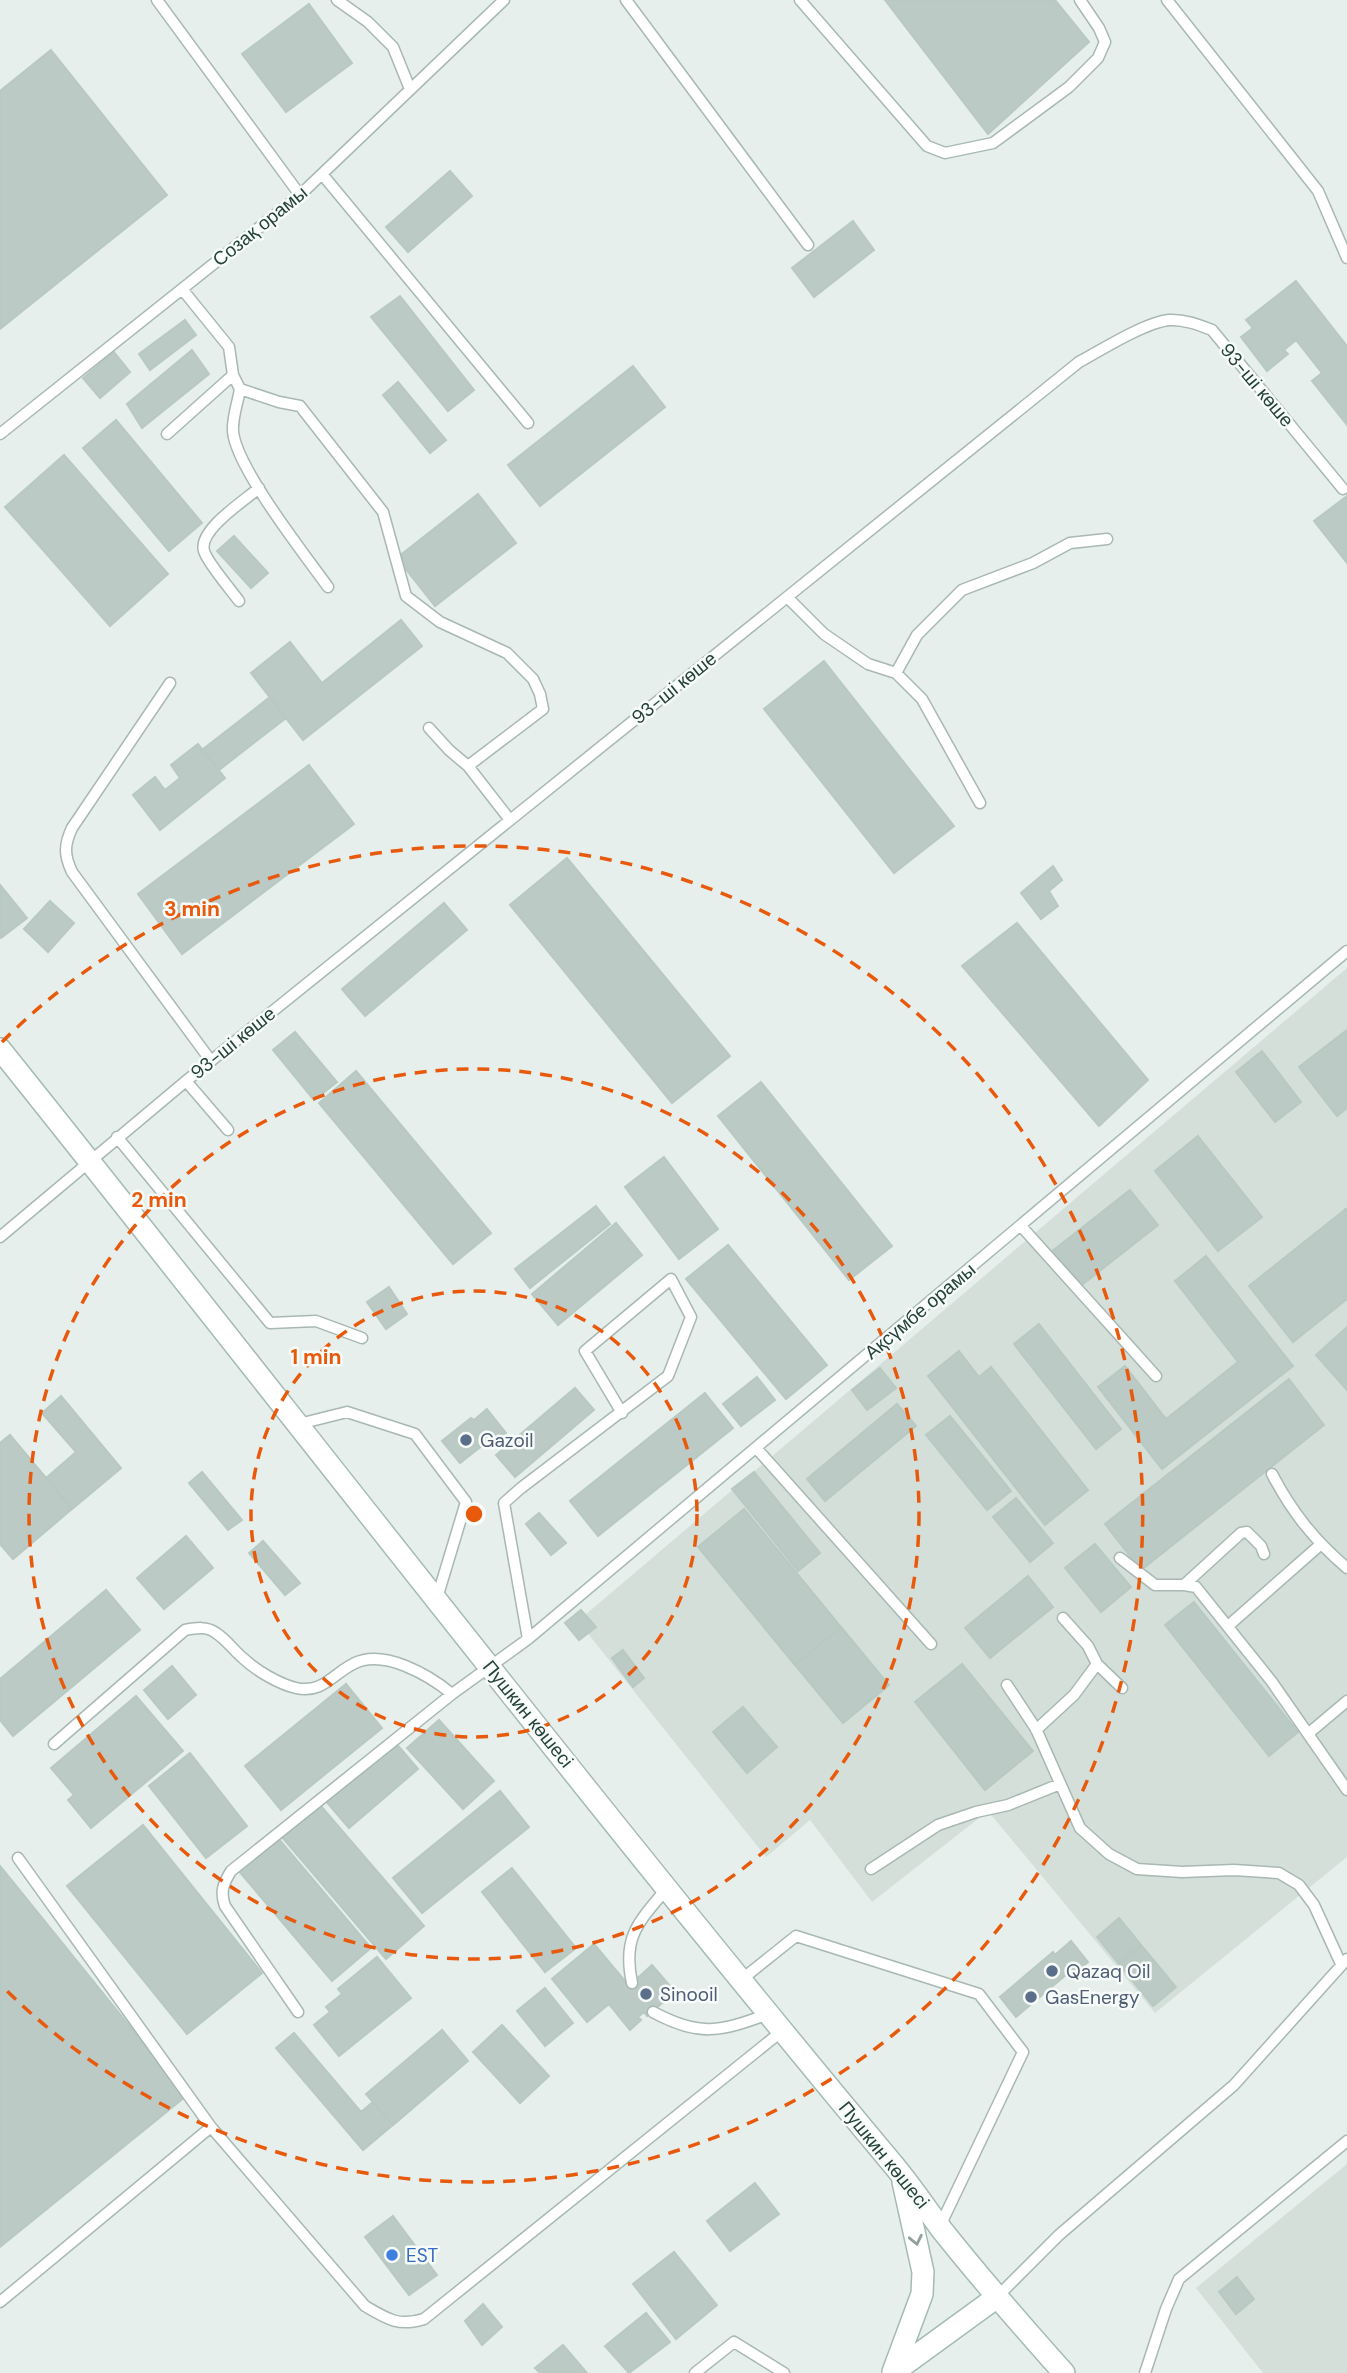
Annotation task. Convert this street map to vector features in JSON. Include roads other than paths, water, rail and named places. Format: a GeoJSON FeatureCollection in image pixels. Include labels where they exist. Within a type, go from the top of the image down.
{"type":"FeatureCollection","features":[{"type":"Feature","properties":{"kind":"main road","name":"Пушкин көшесі"},"geometry":{"type":"LineString","coordinates":[[0,1049],[768,2014],[901,2173],[997,2297],[1064,2373]]}},
{"type":"Feature","properties":{"kind":"main road"},"geometry":{"type":"LineString","coordinates":[[893,2372],[922,2294],[923,2273],[901,2173]]}},
{"type":"Feature","properties":{"kind":"main road"},"geometry":{"type":"LineString","coordinates":[[893,2372],[997,2297]]}},
{"type":"Feature","properties":{"kind":"lane"},"geometry":{"type":"LineString","coordinates":[[157,0],[300,195]]}},
{"type":"Feature","properties":{"kind":"lane"},"geometry":{"type":"LineString","coordinates":[[337,0],[368,22],[393,47],[410,89]]}},
{"type":"Feature","properties":{"kind":"lane","name":"Созақ орамы"},"geometry":{"type":"LineString","coordinates":[[0,434],[300,195],[504,0]]}},
{"type":"Feature","properties":{"kind":"lane"},"geometry":{"type":"LineString","coordinates":[[626,0],[808,245]]}},
{"type":"Feature","properties":{"kind":"lane"},"geometry":{"type":"LineString","coordinates":[[800,0],[927,146],[945,153],[993,143],[1069,87],[1098,58],[1105,42],[1080,0]]}},
{"type":"Feature","properties":{"kind":"lane"},"geometry":{"type":"LineString","coordinates":[[1167,0],[1318,191],[1347,258]]}},
{"type":"Feature","properties":{"kind":"lane"},"geometry":{"type":"LineString","coordinates":[[323,174],[528,423]]}},
{"type":"Feature","properties":{"kind":"lane"},"geometry":{"type":"LineString","coordinates":[[182,289],[229,347],[233,375],[240,388],[233,431],[237,448],[259,488],[328,587]]}},
{"type":"Feature","properties":{"kind":"lane","name":"93-ші көше"},"geometry":{"type":"LineString","coordinates":[[0,1237],[186,1081],[1079,362],[1141,330],[1168,320],[1191,322],[1212,330],[1343,489]]}},
{"type":"Feature","properties":{"kind":"lane"},"geometry":{"type":"LineString","coordinates":[[167,433],[233,375]]}},
{"type":"Feature","properties":{"kind":"lane"},"geometry":{"type":"LineString","coordinates":[[240,388],[279,402],[300,406],[383,512],[406,596],[440,622],[507,653],[533,679],[543,709],[468,766]]}},
{"type":"Feature","properties":{"kind":"lane"},"geometry":{"type":"LineString","coordinates":[[239,600],[204,552],[204,538],[212,527],[259,488]]}},
{"type":"Feature","properties":{"kind":"lane"},"geometry":{"type":"LineString","coordinates":[[896,673],[917,635],[962,590],[1033,563],[1070,543],[1107,539]]}},
{"type":"Feature","properties":{"kind":"lane"},"geometry":{"type":"LineString","coordinates":[[787,597],[824,634],[868,664],[896,673],[922,699],[980,803]]}},
{"type":"Feature","properties":{"kind":"lane"},"geometry":{"type":"LineString","coordinates":[[170,683],[72,828],[65,842],[65,857],[72,872],[211,1061]]}},
{"type":"Feature","properties":{"kind":"lane"},"geometry":{"type":"LineString","coordinates":[[429,728],[468,766],[510,820]]}},
{"type":"Feature","properties":{"kind":"lane","name":"Ақсүмбе орамы"},"geometry":{"type":"LineString","coordinates":[[298,2012],[225,1906],[223,1884],[231,1871],[452,1694],[528,1639],[1347,951]]}},
{"type":"Feature","properties":{"kind":"lane"},"geometry":{"type":"LineString","coordinates":[[186,1081],[228,1130]]}},
{"type":"Feature","properties":{"kind":"lane"},"geometry":{"type":"LineString","coordinates":[[117,1137],[270,1323],[316,1321],[362,1338]]}},
{"type":"Feature","properties":{"kind":"lane"},"geometry":{"type":"LineString","coordinates":[[1021,1226],[1156,1376]]}},
{"type":"Feature","properties":{"kind":"lane"},"geometry":{"type":"LineString","coordinates":[[528,1639],[504,1503],[521,1488],[621,1413],[668,1376],[691,1317],[671,1279],[585,1351],[621,1413]]}},
{"type":"Feature","properties":{"kind":"lane"},"geometry":{"type":"LineString","coordinates":[[299,1424],[347,1412],[415,1434],[466,1502],[437,1598]]}},
{"type":"Feature","properties":{"kind":"lane"},"geometry":{"type":"LineString","coordinates":[[757,1449],[931,1644]]}},
{"type":"Feature","properties":{"kind":"lane"},"geometry":{"type":"LineString","coordinates":[[1272,1474],[1286,1500],[1320,1545],[1347,1568]]}},
{"type":"Feature","properties":{"kind":"lane"},"geometry":{"type":"LineString","coordinates":[[1184,1585],[1241,1533],[1247,1532],[1261,1546],[1264,1554]]}},
{"type":"Feature","properties":{"kind":"lane"},"geometry":{"type":"LineString","coordinates":[[1228,1626],[1320,1545]]}},
{"type":"Feature","properties":{"kind":"lane"},"geometry":{"type":"LineString","coordinates":[[1120,1558],[1155,1585],[1196,1587],[1309,1733],[1347,1790]]}},
{"type":"Feature","properties":{"kind":"lane"},"geometry":{"type":"LineString","coordinates":[[1063,1618],[1088,1646],[1097,1664],[1122,1688]]}},
{"type":"Feature","properties":{"kind":"lane"},"geometry":{"type":"LineString","coordinates":[[54,1744],[185,1630],[202,1628],[215,1632],[245,1661],[297,1688],[310,1689],[325,1685],[353,1664],[369,1658],[414,1669],[434,1679],[452,1694]]}},
{"type":"Feature","properties":{"kind":"lane"},"geometry":{"type":"LineString","coordinates":[[1036,1730],[1074,1695],[1097,1664]]}},
{"type":"Feature","properties":{"kind":"lane"},"geometry":{"type":"LineString","coordinates":[[997,2297],[1059,2235],[1234,2085],[1344,1962],[1314,1905],[1299,1885],[1279,1873],[1138,1869],[1109,1854],[1080,1828],[1036,1730],[1007,1685]]}},
{"type":"Feature","properties":{"kind":"lane"},"geometry":{"type":"LineString","coordinates":[[1309,1733],[1347,1701]]}},
{"type":"Feature","properties":{"kind":"lane"},"geometry":{"type":"LineString","coordinates":[[871,1869],[938,1825],[975,1812],[1008,1805],[1060,1784]]}},
{"type":"Feature","properties":{"kind":"lane"},"geometry":{"type":"LineString","coordinates":[[18,1858],[211,2127],[365,2306],[385,2318],[402,2323],[424,2319],[782,2031]]}},
{"type":"Feature","properties":{"kind":"lane"},"geometry":{"type":"LineString","coordinates":[[632,1983],[628,1962],[630,1943],[641,1919],[668,1888]]}},
{"type":"Feature","properties":{"kind":"lane"},"geometry":{"type":"LineString","coordinates":[[741,1980],[796,1936],[979,1993],[1023,2052],[940,2226]]}},
{"type":"Feature","properties":{"kind":"lane"},"geometry":{"type":"LineString","coordinates":[[653,2012],[695,2029],[729,2028],[768,2014]]}},
{"type":"Feature","properties":{"kind":"lane"},"geometry":{"type":"LineString","coordinates":[[0,2302],[211,2127]]}},
{"type":"Feature","properties":{"kind":"lane"},"geometry":{"type":"LineString","coordinates":[[1145,2373],[1179,2279],[1347,2141]]}},
{"type":"Feature","properties":{"kind":"lane"},"geometry":{"type":"LineString","coordinates":[[695,2373],[734,2342],[784,2373]]}},
{"type":"Feature","properties":{"kind":"place","name":"Gazoil"},"geometry":{"type":"Point","coordinates":[466,1440]}},
{"type":"Feature","properties":{"kind":"place","name":"Qazaq Oil"},"geometry":{"type":"Point","coordinates":[1052,1971]}},
{"type":"Feature","properties":{"kind":"place","name":"Sinooil"},"geometry":{"type":"Point","coordinates":[646,1994]}},
{"type":"Feature","properties":{"kind":"place","name":"GasEnergy"},"geometry":{"type":"Point","coordinates":[1031,1997]}},
{"type":"Feature","properties":{"kind":"place","name":"EST"},"geometry":{"type":"Point","coordinates":[392,2255]}}]}
